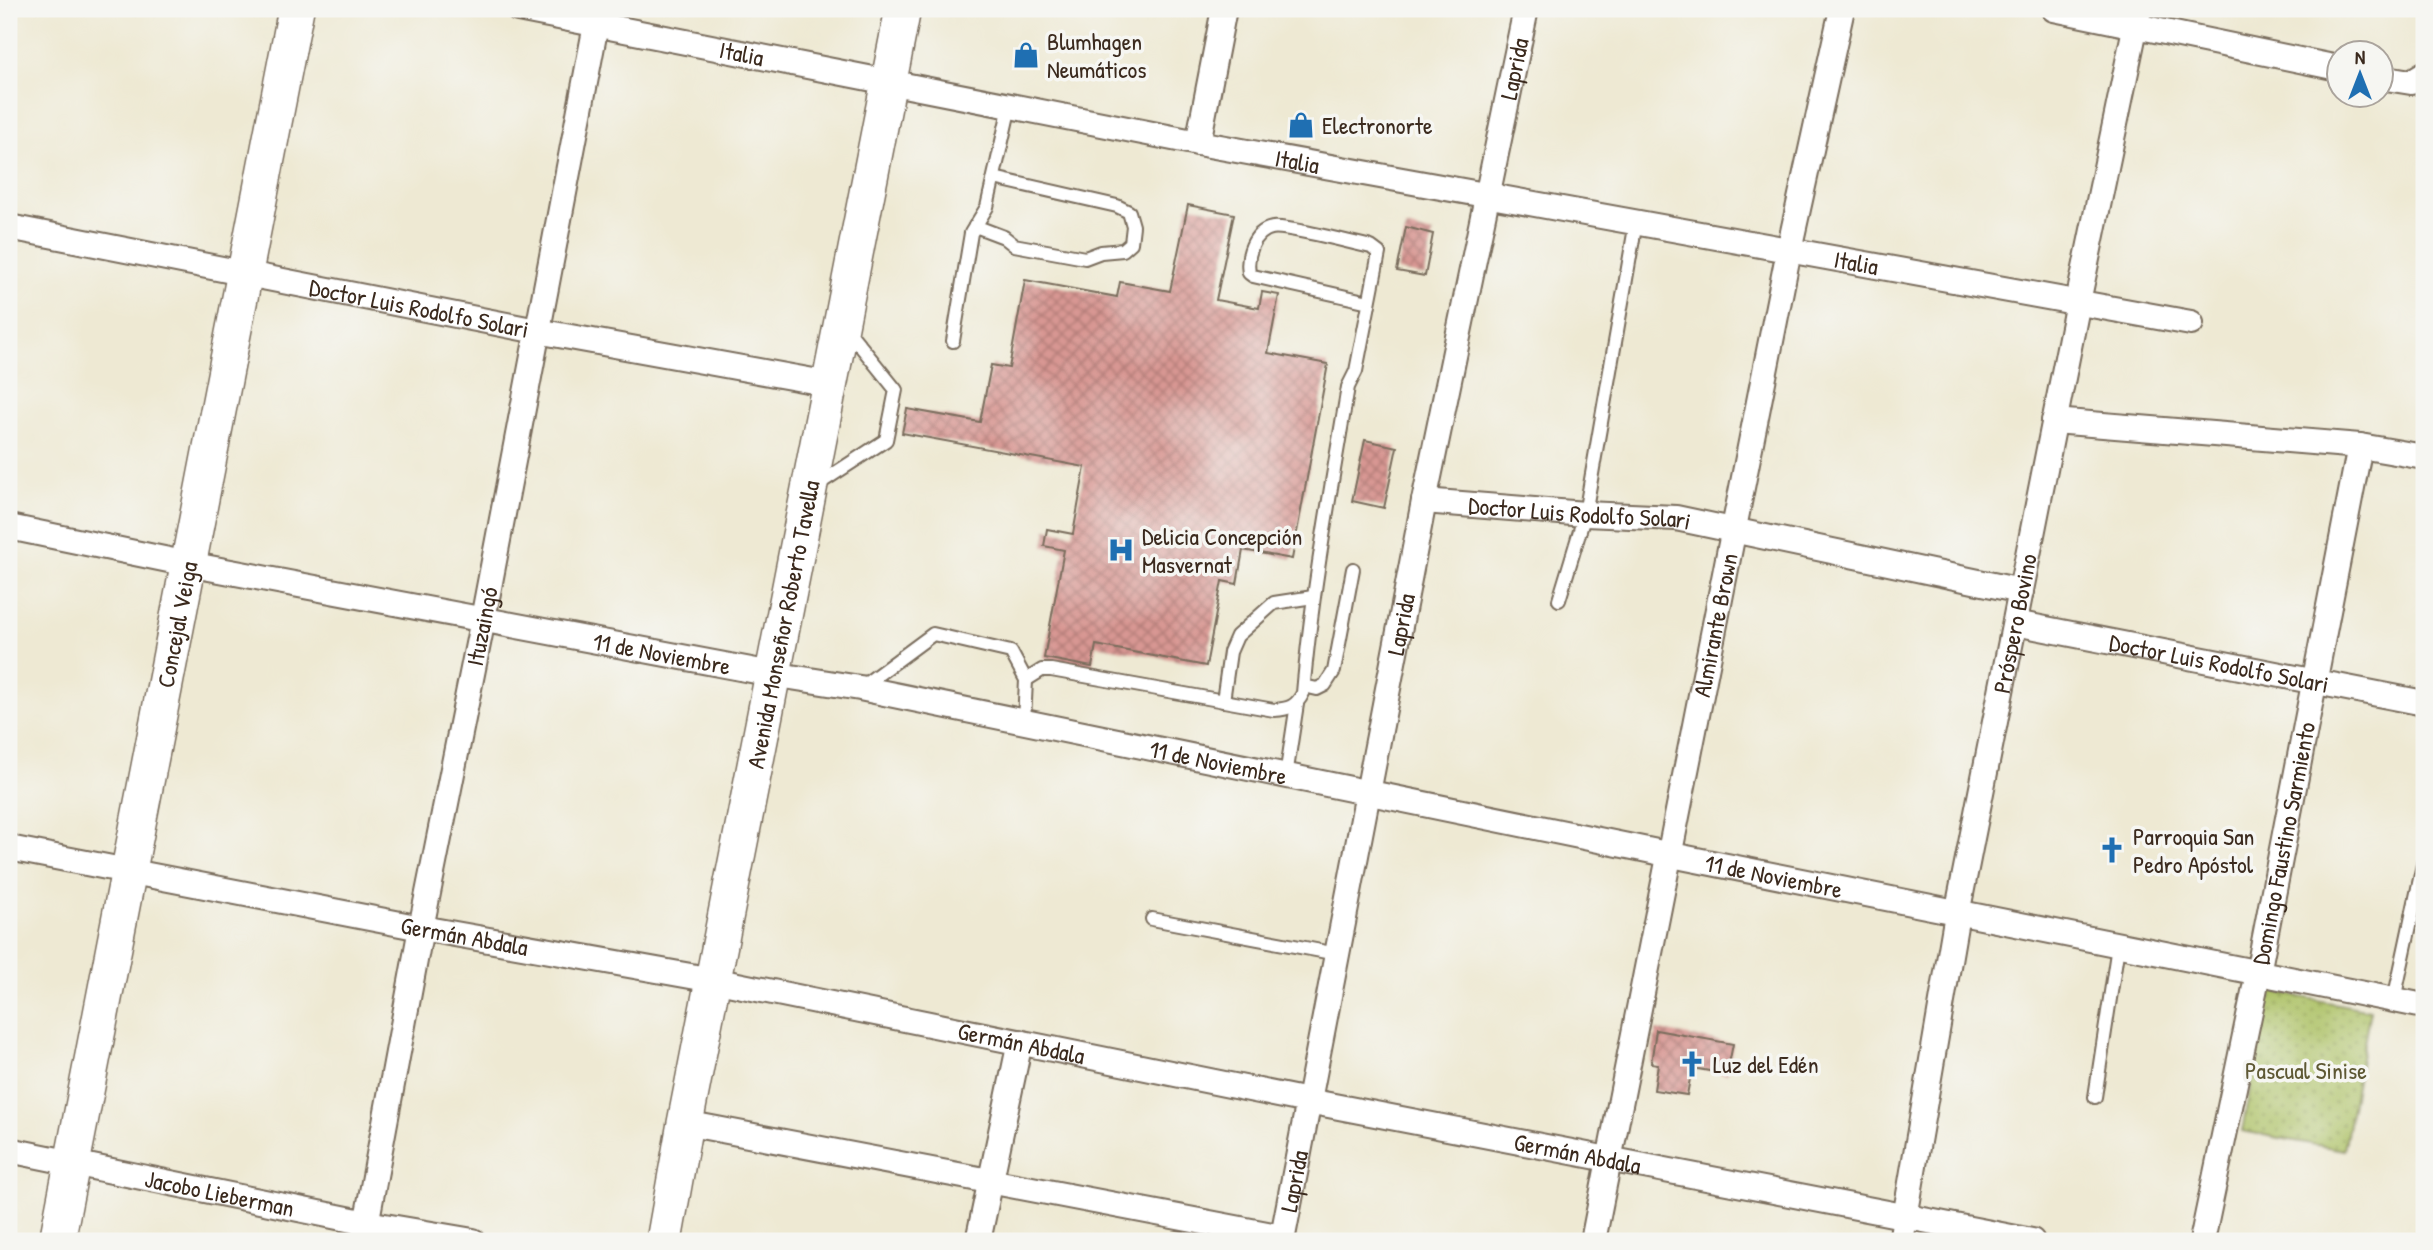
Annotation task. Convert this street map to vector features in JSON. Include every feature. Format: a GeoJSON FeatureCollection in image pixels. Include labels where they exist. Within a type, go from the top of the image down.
{"type":"FeatureCollection","features":[{"type":"Feature","properties":{"kind":"main road","name":"Concejal Veiga"},"geometry":{"type":"LineString","coordinates":[[57,1241],[296,9]]}},
{"type":"Feature","properties":{"kind":"main road","name":"Avenida Monseñor Roberto Tavella"},"geometry":{"type":"LineString","coordinates":[[664,1241],[903,9]]}},
{"type":"Feature","properties":{"kind":"street","name":"Italia"},"geometry":{"type":"LineString","coordinates":[[518,9],[597,17],[888,82],[1198,143],[2191,323]]}},
{"type":"Feature","properties":{"kind":"street"},"geometry":{"type":"LineString","coordinates":[[1198,143],[1224,9]]}},
{"type":"Feature","properties":{"kind":"street","name":"Laprida"},"geometry":{"type":"LineString","coordinates":[[1283,1239],[1424,501],[1526,9]]}},
{"type":"Feature","properties":{"kind":"street","name":"Almirante Brown"},"geometry":{"type":"LineString","coordinates":[[1593,1241],[1789,250],[1842,9]]}},
{"type":"Feature","properties":{"kind":"street"},"geometry":{"type":"LineString","coordinates":[[2054,9],[2137,17],[2324,64]]}},
{"type":"Feature","properties":{"kind":"street","name":"Ituzaingó"},"geometry":{"type":"LineString","coordinates":[[365,1232],[597,17]]}},
{"type":"Feature","properties":{"kind":"street","name":"Próspero Bovino"},"geometry":{"type":"LineString","coordinates":[[1903,1230],[1957,914],[2137,17]]}},
{"type":"Feature","properties":{"kind":"street"},"geometry":{"type":"LineString","coordinates":[[2394,80],[2411,82],[2424,74]]}},
{"type":"Feature","properties":{"kind":"street","name":"Doctor Luis Rodolfo Solari"},"geometry":{"type":"LineString","coordinates":[[9,227],[537,331],[830,384]]}},
{"type":"Feature","properties":{"kind":"street"},"geometry":{"type":"LineString","coordinates":[[2054,421],[2360,446],[2424,457]]}},
{"type":"Feature","properties":{"kind":"street","name":"Domingo Faustino Sarmiento"},"geometry":{"type":"LineString","coordinates":[[2202,1241],[2258,973],[2360,446]]}},
{"type":"Feature","properties":{"kind":"street","name":"Doctor Luis Rodolfo Solari"},"geometry":{"type":"LineString","coordinates":[[1424,501],[1585,514],[1676,518],[2021,590]]}},
{"type":"Feature","properties":{"kind":"street","name":"11 de Noviembre"},"geometry":{"type":"LineString","coordinates":[[9,527],[188,564],[772,674],[860,688],[1957,914],[2424,1006]]}},
{"type":"Feature","properties":{"kind":"street","name":"Doctor Luis Rodolfo Solari"},"geometry":{"type":"LineString","coordinates":[[2015,623],[2424,703]]}},
{"type":"Feature","properties":{"kind":"street","name":"Germán Abdala"},"geometry":{"type":"LineString","coordinates":[[9,848],[421,928],[713,980],[1608,1159],[1903,1230],[2032,1241]]}},
{"type":"Feature","properties":{"kind":"street"},"geometry":{"type":"LineString","coordinates":[[978,1241],[1020,1042]]}},
{"type":"Feature","properties":{"kind":"street"},"geometry":{"type":"LineString","coordinates":[[685,1123],[1283,1239]]}},
{"type":"Feature","properties":{"kind":"street","name":"Jacobo Lieberman"},"geometry":{"type":"LineString","coordinates":[[9,1150],[365,1232],[473,1241]]}},
{"type":"Feature","properties":{"kind":"lane"},"geometry":{"type":"LineString","coordinates":[[953,341],[971,233],[987,207],[1010,106]]}},
{"type":"Feature","properties":{"kind":"lane"},"geometry":{"type":"LineString","coordinates":[[975,226],[1004,237],[1014,245],[1085,258],[1101,252],[1123,250],[1131,243],[1133,226],[1129,212],[1117,206],[994,178]]}},
{"type":"Feature","properties":{"kind":"lane"},"geometry":{"type":"LineString","coordinates":[[1559,600],[1585,514],[1636,222]]}},
{"type":"Feature","properties":{"kind":"lane"},"geometry":{"type":"LineString","coordinates":[[1286,776],[1297,704],[1303,693],[1313,597],[1348,387],[1356,371],[1379,253],[1371,247],[1277,227],[1258,234],[1253,241],[1248,273],[1369,302]]}},
{"type":"Feature","properties":{"kind":"lane"},"geometry":{"type":"LineString","coordinates":[[808,491],[886,440],[896,390],[842,322]]}},
{"type":"Feature","properties":{"kind":"lane"},"geometry":{"type":"LineString","coordinates":[[1304,686],[1317,690],[1325,685],[1334,671],[1353,569]]}},
{"type":"Feature","properties":{"kind":"lane"},"geometry":{"type":"LineString","coordinates":[[1223,701],[1230,652],[1237,636],[1274,603],[1313,597]]}},
{"type":"Feature","properties":{"kind":"lane"},"geometry":{"type":"LineString","coordinates":[[860,688],[933,634],[1011,652],[1026,680],[1024,722]]}},
{"type":"Feature","properties":{"kind":"lane"},"geometry":{"type":"LineString","coordinates":[[1026,680],[1041,670],[1051,670],[1273,710],[1287,709],[1297,704]]}},
{"type":"Feature","properties":{"kind":"lane"},"geometry":{"type":"LineString","coordinates":[[2394,1000],[2424,860]]}},
{"type":"Feature","properties":{"kind":"lane"},"geometry":{"type":"LineString","coordinates":[[1152,919],[1337,954]]}},
{"type":"Feature","properties":{"kind":"lane"},"geometry":{"type":"LineString","coordinates":[[2095,1097],[2118,946]]}},
{"type":"Feature","properties":{"kind":"green space","name":"Pascual Sinise"},"geometry":{"type":"Polygon","coordinates":[[[2269,991],[2370,1010],[2344,1150],[2242,1131],[2269,991]]]}},
{"type":"Feature","properties":{"kind":"building"},"geometry":{"type":"Polygon","coordinates":[[[1188,205],[1234,214],[1216,300],[1259,308],[1262,292],[1279,295],[1268,353],[1328,364],[1292,559],[1243,550],[1237,584],[1222,581],[1206,666],[1096,645],[1092,667],[1044,658],[1064,550],[1044,546],[1047,529],[1073,534],[1085,467],[902,433],[907,409],[980,422],[991,365],[1009,368],[1025,280],[1117,297],[1120,282],[1170,291],[1188,205]]]}},
{"type":"Feature","properties":{"kind":"building"},"geometry":{"type":"Polygon","coordinates":[[[1406,227],[1433,234],[1425,276],[1397,271],[1406,227]]]}},
{"type":"Feature","properties":{"kind":"building"},"geometry":{"type":"Polygon","coordinates":[[[1365,440],[1397,447],[1384,508],[1352,501],[1365,440]]]}},
{"type":"Feature","properties":{"kind":"building","name":"Luz del Edén"},"geometry":{"type":"Polygon","coordinates":[[[1656,1030],[1733,1044],[1727,1074],[1692,1068],[1687,1095],[1654,1090],[1658,1064],[1651,1063],[1656,1030]]]}},
{"type":"Feature","properties":{"kind":"place","name":"Blumhagen Neumáticos"},"geometry":{"type":"Point","coordinates":[1026,55]}},
{"type":"Feature","properties":{"kind":"place","name":"Electronorte"},"geometry":{"type":"Point","coordinates":[1301,125]}},
{"type":"Feature","properties":{"kind":"place","name":"Delicia Concepción Masvernat"},"geometry":{"type":"Point","coordinates":[1121,550]}},
{"type":"Feature","properties":{"kind":"place","name":"Parroquia San Pedro Apóstol"},"geometry":{"type":"Point","coordinates":[2112,850]}},
{"type":"Feature","properties":{"kind":"place","name":"Luz del Edén"},"geometry":{"type":"Point","coordinates":[1692,1064]}}]}
